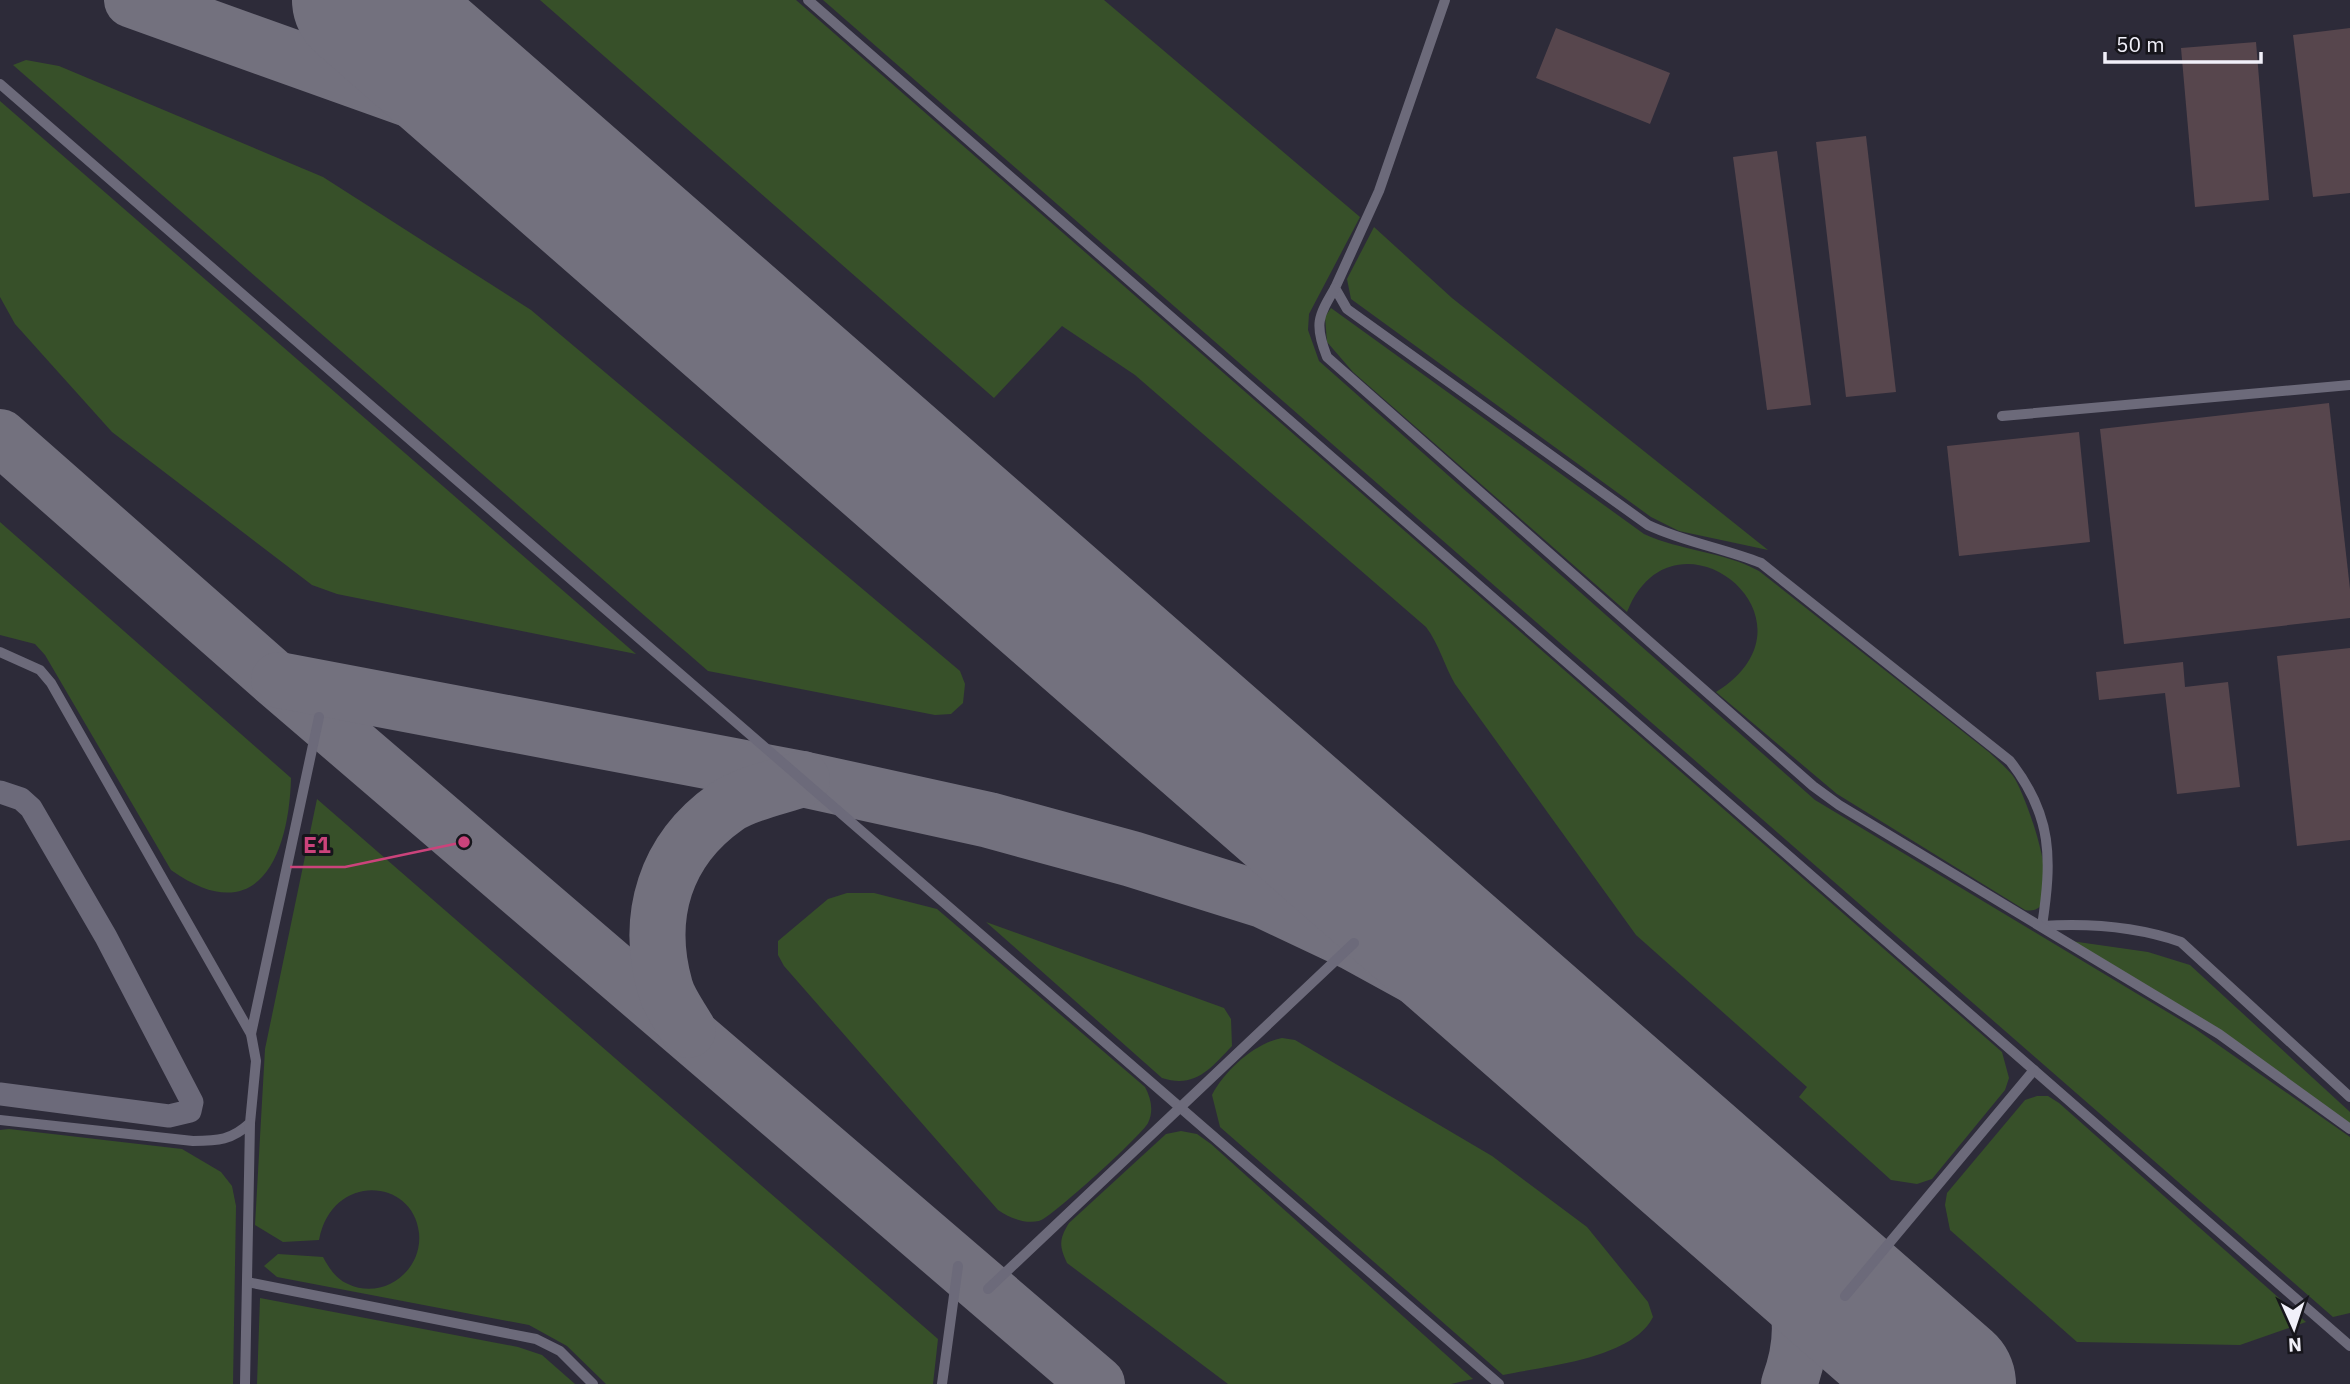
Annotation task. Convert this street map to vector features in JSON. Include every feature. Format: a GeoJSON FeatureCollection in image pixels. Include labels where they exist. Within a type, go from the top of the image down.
{"type":"FeatureCollection","features":[{"type":"Feature","properties":{"kind":"street"},"geometry":{"type":"LineString","coordinates":[[0,792],[21,799],[32,808],[106,937],[192,1102],[190,1111],[169,1116],[0,1094]]}},
{"type":"Feature","properties":{"kind":"lane"},"geometry":{"type":"LineString","coordinates":[[808,0],[2350,1346]]}},
{"type":"Feature","properties":{"kind":"lane"},"geometry":{"type":"LineString","coordinates":[[1445,0],[1379,191],[1335,288],[1318,317],[1319,337],[1327,356],[1813,786],[1839,805],[2219,1034],[2350,1129]]}},
{"type":"Feature","properties":{"kind":"lane"},"geometry":{"type":"LineString","coordinates":[[0,84],[1499,1384]]}},
{"type":"Feature","properties":{"kind":"lane"},"geometry":{"type":"LineString","coordinates":[[1335,288],[1347,309],[1647,525],[1680,540],[1730,550],[1760,563],[2010,761],[2032,788],[2042,814],[2048,884],[2042,926]]}},
{"type":"Feature","properties":{"kind":"lane"},"geometry":{"type":"LineString","coordinates":[[2002,416],[2350,385]]}},
{"type":"Feature","properties":{"kind":"lane"},"geometry":{"type":"LineString","coordinates":[[0,652],[40,670],[51,683],[251,1034],[256,1061],[250,1123],[245,1384]]}},
{"type":"Feature","properties":{"kind":"lane"},"geometry":{"type":"LineString","coordinates":[[251,1034],[319,717]]}},
{"type":"Feature","properties":{"kind":"lane"},"geometry":{"type":"LineString","coordinates":[[2042,926],[2113,926],[2155,933],[2180,942],[2350,1097]]}},
{"type":"Feature","properties":{"kind":"lane"},"geometry":{"type":"LineString","coordinates":[[988,1289],[1354,943]]}},
{"type":"Feature","properties":{"kind":"lane"},"geometry":{"type":"LineString","coordinates":[[1845,1296],[2034,1070]]}},
{"type":"Feature","properties":{"kind":"lane"},"geometry":{"type":"LineString","coordinates":[[0,1120],[216,1141],[235,1137],[250,1123]]}},
{"type":"Feature","properties":{"kind":"lane"},"geometry":{"type":"LineString","coordinates":[[943,1384],[958,1266]]}},
{"type":"Feature","properties":{"kind":"lane"},"geometry":{"type":"LineString","coordinates":[[247,1283],[536,1339],[560,1351],[593,1384]]}},
{"type":"Feature","properties":{"kind":"green space"},"geometry":{"type":"Polygon","coordinates":[[[540,0],[796,0],[2002,1052],[2009,1078],[2005,1090],[1932,1179],[1917,1184],[1891,1180],[1799,1097],[1807,1087],[1636,935],[1455,684],[1426,627],[1135,375],[1062,326],[994,398],[540,0]]]}},
{"type":"Feature","properties":{"kind":"green space"},"geometry":{"type":"Polygon","coordinates":[[[823,0],[1104,0],[1360,217],[1309,314],[1308,330],[1319,361],[1815,800],[2194,1028],[2350,1137],[2350,1313],[2333,1317],[823,0]]]}},
{"type":"Feature","properties":{"kind":"green space"},"geometry":{"type":"Polygon","coordinates":[[[26,60],[59,66],[323,177],[531,310],[960,671],[965,684],[963,703],[951,714],[935,715],[708,671],[13,65],[26,60]]]}},
{"type":"Feature","properties":{"kind":"green space"},"geometry":{"type":"Polygon","coordinates":[[[0,101],[636,654],[337,594],[312,585],[112,432],[15,324],[0,297],[0,101]]]}},
{"type":"Feature","properties":{"kind":"green space"},"geometry":{"type":"Polygon","coordinates":[[[1374,227],[1452,298],[1768,550],[1679,531],[1651,517],[1351,299],[1347,279],[1374,227]]]}},
{"type":"Feature","properties":{"kind":"green space"},"geometry":{"type":"Polygon","coordinates":[[[1331,308],[1644,534],[1731,559],[1759,571],[1990,753],[2013,776],[2035,829],[2045,877],[2045,896],[2039,908],[2025,910],[1837,794],[1716,692],[1747,663],[1758,632],[1751,604],[1732,581],[1706,567],[1677,565],[1649,579],[1627,612],[1353,372],[1327,342],[1325,317],[1331,308]]]}},
{"type":"Feature","properties":{"kind":"green space"},"geometry":{"type":"Polygon","coordinates":[[[0,522],[291,778],[284,834],[275,857],[263,876],[247,888],[226,893],[201,887],[171,870],[45,655],[35,644],[0,635],[0,522]]]}},
{"type":"Feature","properties":{"kind":"green space"},"geometry":{"type":"Polygon","coordinates":[[[317,799],[938,1339],[933,1384],[606,1384],[567,1346],[529,1325],[277,1277],[264,1266],[278,1254],[323,1257],[333,1273],[344,1282],[374,1289],[398,1279],[408,1270],[419,1247],[419,1233],[414,1215],[403,1201],[388,1193],[372,1190],[355,1193],[339,1202],[327,1218],[319,1240],[283,1242],[255,1225],[265,1049],[317,799]]]}},
{"type":"Feature","properties":{"kind":"green space"},"geometry":{"type":"Polygon","coordinates":[[[847,893],[874,893],[937,909],[1145,1087],[1151,1114],[1142,1131],[1047,1217],[1033,1222],[1023,1221],[998,1210],[784,966],[778,955],[778,941],[828,899],[847,893]]]}},
{"type":"Feature","properties":{"kind":"green space"},"geometry":{"type":"Polygon","coordinates":[[[986,922],[1224,1008],[1231,1019],[1232,1046],[1209,1069],[1193,1079],[1174,1081],[1162,1078],[986,922]]]}},
{"type":"Feature","properties":{"kind":"green space"},"geometry":{"type":"Polygon","coordinates":[[[2064,940],[2148,952],[2190,965],[2350,1112],[2350,1126],[2219,1034],[2064,940]]]}},
{"type":"Feature","properties":{"kind":"green space"},"geometry":{"type":"Polygon","coordinates":[[[1282,1038],[1295,1040],[1492,1156],[1587,1227],[1648,1302],[1653,1317],[1642,1331],[1627,1343],[1607,1351],[1563,1364],[1503,1375],[1220,1127],[1212,1095],[1218,1086],[1233,1067],[1251,1052],[1282,1038]]]}},
{"type":"Feature","properties":{"kind":"green space"},"geometry":{"type":"Polygon","coordinates":[[[2048,1096],[2059,1103],[2306,1322],[2240,1345],[2077,1342],[1950,1230],[1945,1205],[1947,1193],[2025,1100],[2048,1096]]]}},
{"type":"Feature","properties":{"kind":"green space"},"geometry":{"type":"Polygon","coordinates":[[[0,1130],[182,1149],[221,1172],[232,1186],[236,1206],[233,1384],[0,1384],[0,1130]]]}},
{"type":"Feature","properties":{"kind":"green space"},"geometry":{"type":"Polygon","coordinates":[[[1181,1131],[1197,1134],[1211,1144],[1473,1379],[1451,1384],[1228,1384],[1067,1263],[1061,1243],[1069,1223],[1166,1134],[1181,1131]]]}},
{"type":"Feature","properties":{"kind":"green space"},"geometry":{"type":"Polygon","coordinates":[[[260,1298],[518,1347],[542,1355],[575,1384],[257,1384],[260,1298]]]}},
{"type":"Feature","properties":{"kind":"building"},"geometry":{"type":"Polygon","coordinates":[[[1556,28],[1670,73],[1650,124],[1536,78],[1556,28]]]}},
{"type":"Feature","properties":{"kind":"building"},"geometry":{"type":"Polygon","coordinates":[[[2350,28],[2350,193],[2313,197],[2293,35],[2350,28]]]}},
{"type":"Feature","properties":{"kind":"building"},"geometry":{"type":"Polygon","coordinates":[[[2256,42],[2269,200],[2195,207],[2181,48],[2256,42]]]}},
{"type":"Feature","properties":{"kind":"building"},"geometry":{"type":"Polygon","coordinates":[[[1866,136],[1896,392],[1846,397],[1816,142],[1866,136]]]}},
{"type":"Feature","properties":{"kind":"building"},"geometry":{"type":"Polygon","coordinates":[[[1777,151],[1811,405],[1767,410],[1733,157],[1777,151]]]}},
{"type":"Feature","properties":{"kind":"building"},"geometry":{"type":"Polygon","coordinates":[[[2329,403],[2350,589],[2350,618],[2124,644],[2100,429],[2329,403]]]}},
{"type":"Feature","properties":{"kind":"building"},"geometry":{"type":"Polygon","coordinates":[[[2079,432],[2090,542],[1959,556],[1947,446],[2079,432]]]}},
{"type":"Feature","properties":{"kind":"building"},"geometry":{"type":"Polygon","coordinates":[[[2350,648],[2350,840],[2297,846],[2277,656],[2350,648]]]}},
{"type":"Feature","properties":{"kind":"building"},"geometry":{"type":"Polygon","coordinates":[[[2183,662],[2185,687],[2228,682],[2240,787],[2177,794],[2165,693],[2099,700],[2096,672],[2183,662]]]}},
{"type":"Feature","properties":{"kind":"taxiway"},"geometry":{"type":"LineString","coordinates":[[132,0],[523,140]]}},
{"type":"Feature","properties":{"kind":"taxiway"},"geometry":{"type":"LineString","coordinates":[[0,437],[275,679],[1097,1384]]}},
{"type":"Feature","properties":{"kind":"taxiway"},"geometry":{"type":"LineString","coordinates":[[279,680],[802,779],[989,820],[1132,859],[1263,900],[1354,943],[1425,982],[1628,1106]]}},
{"type":"Feature","properties":{"kind":"taxiway"},"geometry":{"type":"LineString","coordinates":[[688,1030],[667,993],[659,961],[659,910],[675,864],[688,843],[705,824],[726,807],[753,794],[802,779]]}},
{"type":"Feature","properties":{"kind":"taxiway"},"geometry":{"type":"LineString","coordinates":[[1777,1237],[1795,1293],[1800,1326],[1796,1363],[1789,1384]]}},
{"type":"Feature","properties":{"kind":"runway"},"geometry":{"type":"LineString","coordinates":[[362,0],[1946,1384]]}},
{"type":"Feature","properties":{"kind":"place","name":"E1"},"geometry":{"type":"Point","coordinates":[464,842]}}]}
